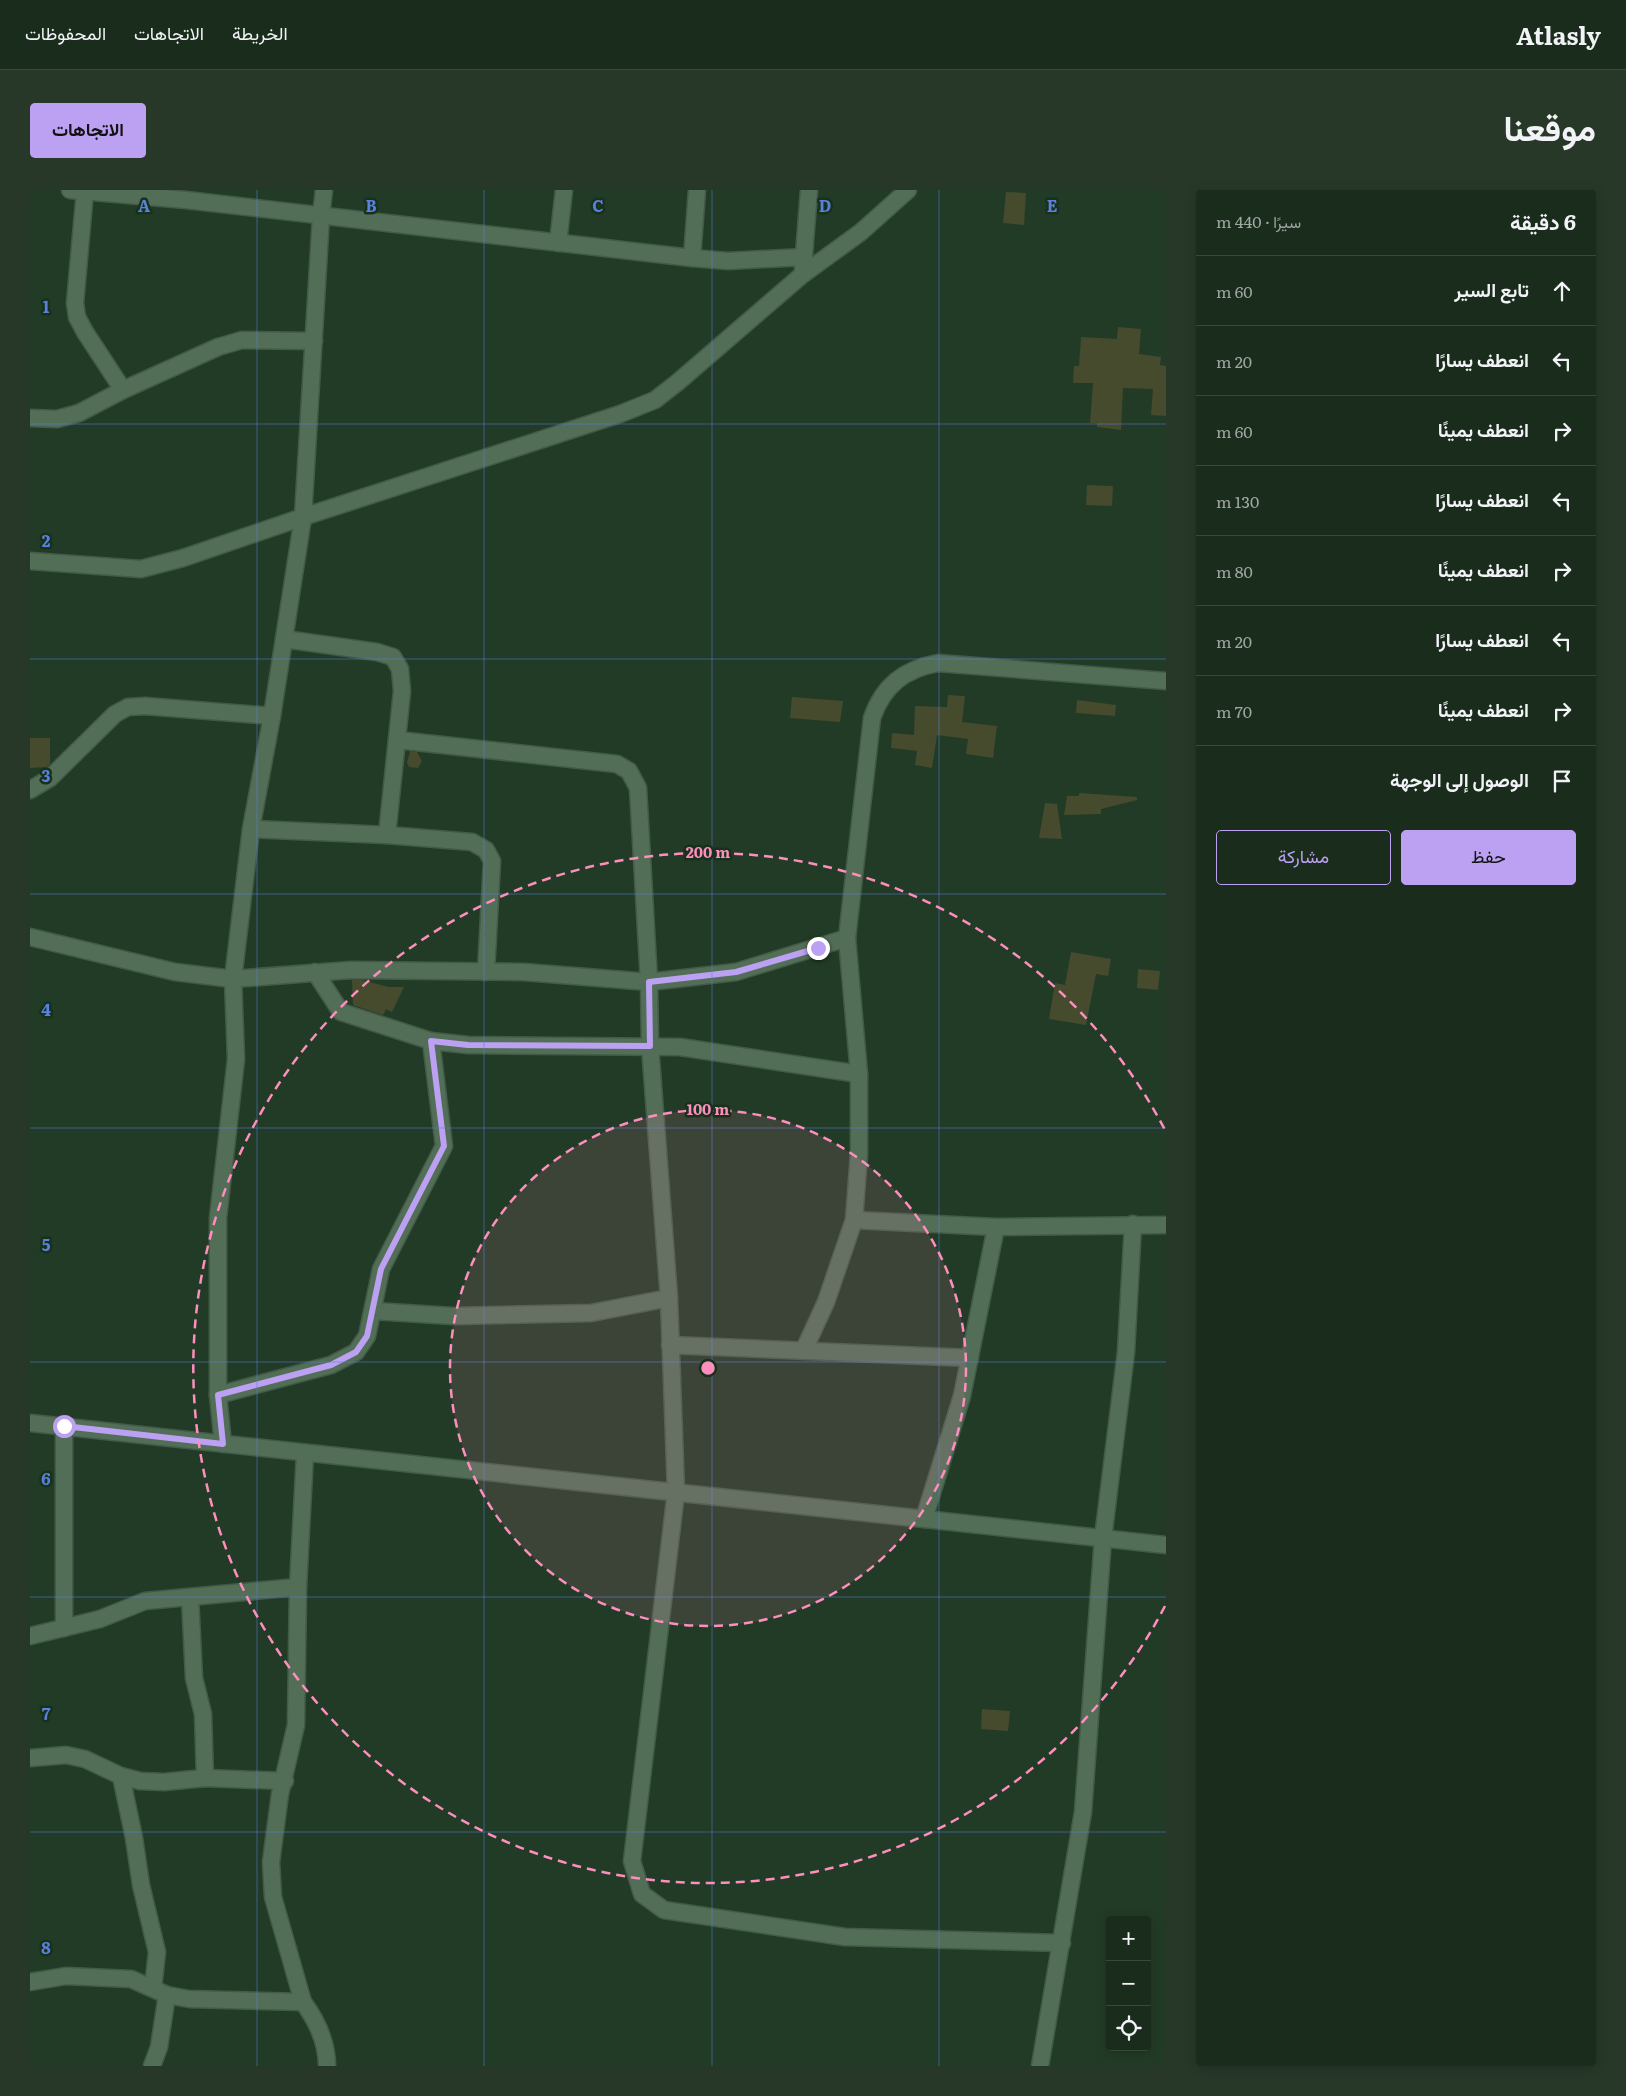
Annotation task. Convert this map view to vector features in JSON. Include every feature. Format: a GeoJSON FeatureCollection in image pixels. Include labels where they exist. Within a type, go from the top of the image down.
{"type":"FeatureCollection","features":[{"type":"Feature","properties":{"kind":"street"},"geometry":{"type":"LineString","coordinates":[[223,1444],[218,1395],[218,1218],[236,1059],[233,979],[251,829],[272,716],[303,517],[324,190]]}},
{"type":"Feature","properties":{"kind":"street"},"geometry":{"type":"LineString","coordinates":[[558,243],[564,190]]}},
{"type":"Feature","properties":{"kind":"street"},"geometry":{"type":"LineString","coordinates":[[692,258],[697,190]]}},
{"type":"Feature","properties":{"kind":"street"},"geometry":{"type":"LineString","coordinates":[[802,275],[809,190]]}},
{"type":"Feature","properties":{"kind":"street"},"geometry":{"type":"LineString","coordinates":[[30,561],[141,569],[182,558],[610,417],[655,400],[802,275],[861,232],[908,190]]}},
{"type":"Feature","properties":{"kind":"street"},"geometry":{"type":"LineString","coordinates":[[123,390],[77,317],[75,303],[78,191],[186,195],[321,216],[692,258],[728,260],[804,257]]}},
{"type":"Feature","properties":{"kind":"street"},"geometry":{"type":"LineString","coordinates":[[30,418],[57,419],[79,413],[123,390],[218,347],[242,340],[314,341]]}},
{"type":"Feature","properties":{"kind":"street"},"geometry":{"type":"LineString","coordinates":[[284,639],[376,652],[393,657],[400,669],[402,690],[387,835]]}},
{"type":"Feature","properties":{"kind":"street"},"geometry":{"type":"LineString","coordinates":[[804,1350],[826,1302],[854,1220],[859,1154],[859,1074],[847,938],[872,718],[885,690],[909,671],[938,663],[1166,681]]}},
{"type":"Feature","properties":{"kind":"street"},"geometry":{"type":"LineString","coordinates":[[30,790],[50,778],[115,714],[128,707],[145,706],[272,716]]}},
{"type":"Feature","properties":{"kind":"street"},"geometry":{"type":"LineString","coordinates":[[397,740],[617,764],[629,771],[638,788],[649,982],[650,1046],[669,1298],[676,1492],[632,1861],[642,1894],[664,1910],[844,1937],[1062,1943]]}},
{"type":"Feature","properties":{"kind":"street"},"geometry":{"type":"LineString","coordinates":[[251,829],[387,835],[472,842],[486,850],[492,861],[486,972]]}},
{"type":"Feature","properties":{"kind":"street"},"geometry":{"type":"LineString","coordinates":[[30,938],[175,972],[233,979],[351,970],[524,972],[649,982],[736,972],[847,938]]}},
{"type":"Feature","properties":{"kind":"street"},"geometry":{"type":"LineString","coordinates":[[316,972],[341,1012],[431,1041],[468,1045],[680,1047],[859,1074]]}},
{"type":"Feature","properties":{"kind":"street"},"geometry":{"type":"LineString","coordinates":[[218,1395],[331,1365],[356,1352],[367,1336],[381,1269],[444,1146],[431,1041]]}},
{"type":"Feature","properties":{"kind":"street"},"geometry":{"type":"LineString","coordinates":[[854,1220],[996,1227],[1166,1225]]}},
{"type":"Feature","properties":{"kind":"street"},"geometry":{"type":"LineString","coordinates":[[1040,2066],[1083,1812],[1103,1538],[1126,1352],[1133,1224]]}},
{"type":"Feature","properties":{"kind":"street"},"geometry":{"type":"LineString","coordinates":[[924,1519],[962,1396],[996,1227]]}},
{"type":"Feature","properties":{"kind":"street"},"geometry":{"type":"LineString","coordinates":[[373,1311],[454,1316],[591,1313],[669,1298]]}},
{"type":"Feature","properties":{"kind":"street"},"geometry":{"type":"LineString","coordinates":[[670,1345],[970,1358]]}},
{"type":"Feature","properties":{"kind":"street"},"geometry":{"type":"LineString","coordinates":[[30,1423],[1166,1545]]}},
{"type":"Feature","properties":{"kind":"street"},"geometry":{"type":"LineString","coordinates":[[64,1426],[64,1628]]}},
{"type":"Feature","properties":{"kind":"street"},"geometry":{"type":"LineString","coordinates":[[305,1453],[298,1587],[296,1725],[285,1781],[280,1794],[271,1862],[273,1897],[303,2002],[311,2013],[325,2045],[327,2066]]}},
{"type":"Feature","properties":{"kind":"street"},"geometry":{"type":"LineString","coordinates":[[30,1636],[100,1619],[145,1601],[298,1587]]}},
{"type":"Feature","properties":{"kind":"street"},"geometry":{"type":"LineString","coordinates":[[190,1597],[194,1678],[203,1714],[205,1778]]}},
{"type":"Feature","properties":{"kind":"street"},"geometry":{"type":"LineString","coordinates":[[30,1758],[66,1755],[85,1759],[121,1776],[140,1781],[156,1782],[205,1778],[285,1781]]}},
{"type":"Feature","properties":{"kind":"street"},"geometry":{"type":"LineString","coordinates":[[121,1776],[134,1838],[141,1885],[157,1952],[160,1992],[159,2047],[152,2066]]}},
{"type":"Feature","properties":{"kind":"street"},"geometry":{"type":"LineString","coordinates":[[30,1982],[74,1976],[131,1979],[160,1992],[189,1999],[303,2002]]}},
{"type":"Feature","properties":{"kind":"building"},"geometry":{"type":"Polygon","coordinates":[[[1006,192],[1026,193],[1024,225],[1003,223],[1006,192]]]}},
{"type":"Feature","properties":{"kind":"building"},"geometry":{"type":"Polygon","coordinates":[[[1118,327],[1141,329],[1139,354],[1161,357],[1160,365],[1166,366],[1166,416],[1151,415],[1153,389],[1123,388],[1121,430],[1097,427],[1097,423],[1090,423],[1093,383],[1073,383],[1074,366],[1079,366],[1081,337],[1117,339],[1118,327]]]}},
{"type":"Feature","properties":{"kind":"building"},"geometry":{"type":"Polygon","coordinates":[[[1087,485],[1113,486],[1112,506],[1086,505],[1087,485]]]}},
{"type":"Feature","properties":{"kind":"building"},"geometry":{"type":"Polygon","coordinates":[[[948,695],[965,696],[962,722],[997,726],[993,758],[966,754],[968,739],[937,735],[932,768],[915,765],[917,751],[891,748],[892,733],[914,735],[915,706],[947,707],[948,695]]]}},
{"type":"Feature","properties":{"kind":"building"},"geometry":{"type":"Polygon","coordinates":[[[792,697],[843,701],[840,722],[790,718],[792,697]]]}},
{"type":"Feature","properties":{"kind":"building"},"geometry":{"type":"Polygon","coordinates":[[[1077,700],[1116,705],[1115,716],[1076,713],[1077,700]]]}},
{"type":"Feature","properties":{"kind":"building"},"geometry":{"type":"Polygon","coordinates":[[[30,738],[50,738],[50,764],[47,767],[30,768],[30,738]]]}},
{"type":"Feature","properties":{"kind":"building"},"geometry":{"type":"Polygon","coordinates":[[[410,751],[417,752],[422,761],[418,768],[409,767],[407,763],[410,751]]]}},
{"type":"Feature","properties":{"kind":"building"},"geometry":{"type":"Polygon","coordinates":[[[1079,793],[1137,797],[1137,800],[1101,809],[1101,814],[1064,815],[1067,796],[1079,796],[1079,793]]]}},
{"type":"Feature","properties":{"kind":"building"},"geometry":{"type":"Polygon","coordinates":[[[1045,803],[1057,804],[1062,839],[1039,838],[1045,803]]]}},
{"type":"Feature","properties":{"kind":"building"},"geometry":{"type":"Polygon","coordinates":[[[1071,952],[1111,959],[1108,976],[1096,974],[1086,1025],[1049,1019],[1055,983],[1065,985],[1071,952]]]}},
{"type":"Feature","properties":{"kind":"building"},"geometry":{"type":"Polygon","coordinates":[[[1138,969],[1160,971],[1158,990],[1137,988],[1138,969]]]}},
{"type":"Feature","properties":{"kind":"building"},"geometry":{"type":"Polygon","coordinates":[[[352,980],[362,980],[389,987],[404,987],[392,1012],[386,1009],[383,1015],[353,1005],[352,980]]]}},
{"type":"Feature","properties":{"kind":"building"},"geometry":{"type":"Polygon","coordinates":[[[982,1709],[1010,1711],[1008,1731],[981,1729],[982,1709]]]}},
{"type":"Feature","properties":{"kind":"route"},"geometry":{"type":"LineString","coordinates":[[64,1426],[223,1444],[218,1395],[331,1365],[356,1352],[367,1336],[381,1269],[444,1146],[431,1041],[468,1045],[650,1046],[649,982],[736,972],[818,948]]}}]}
